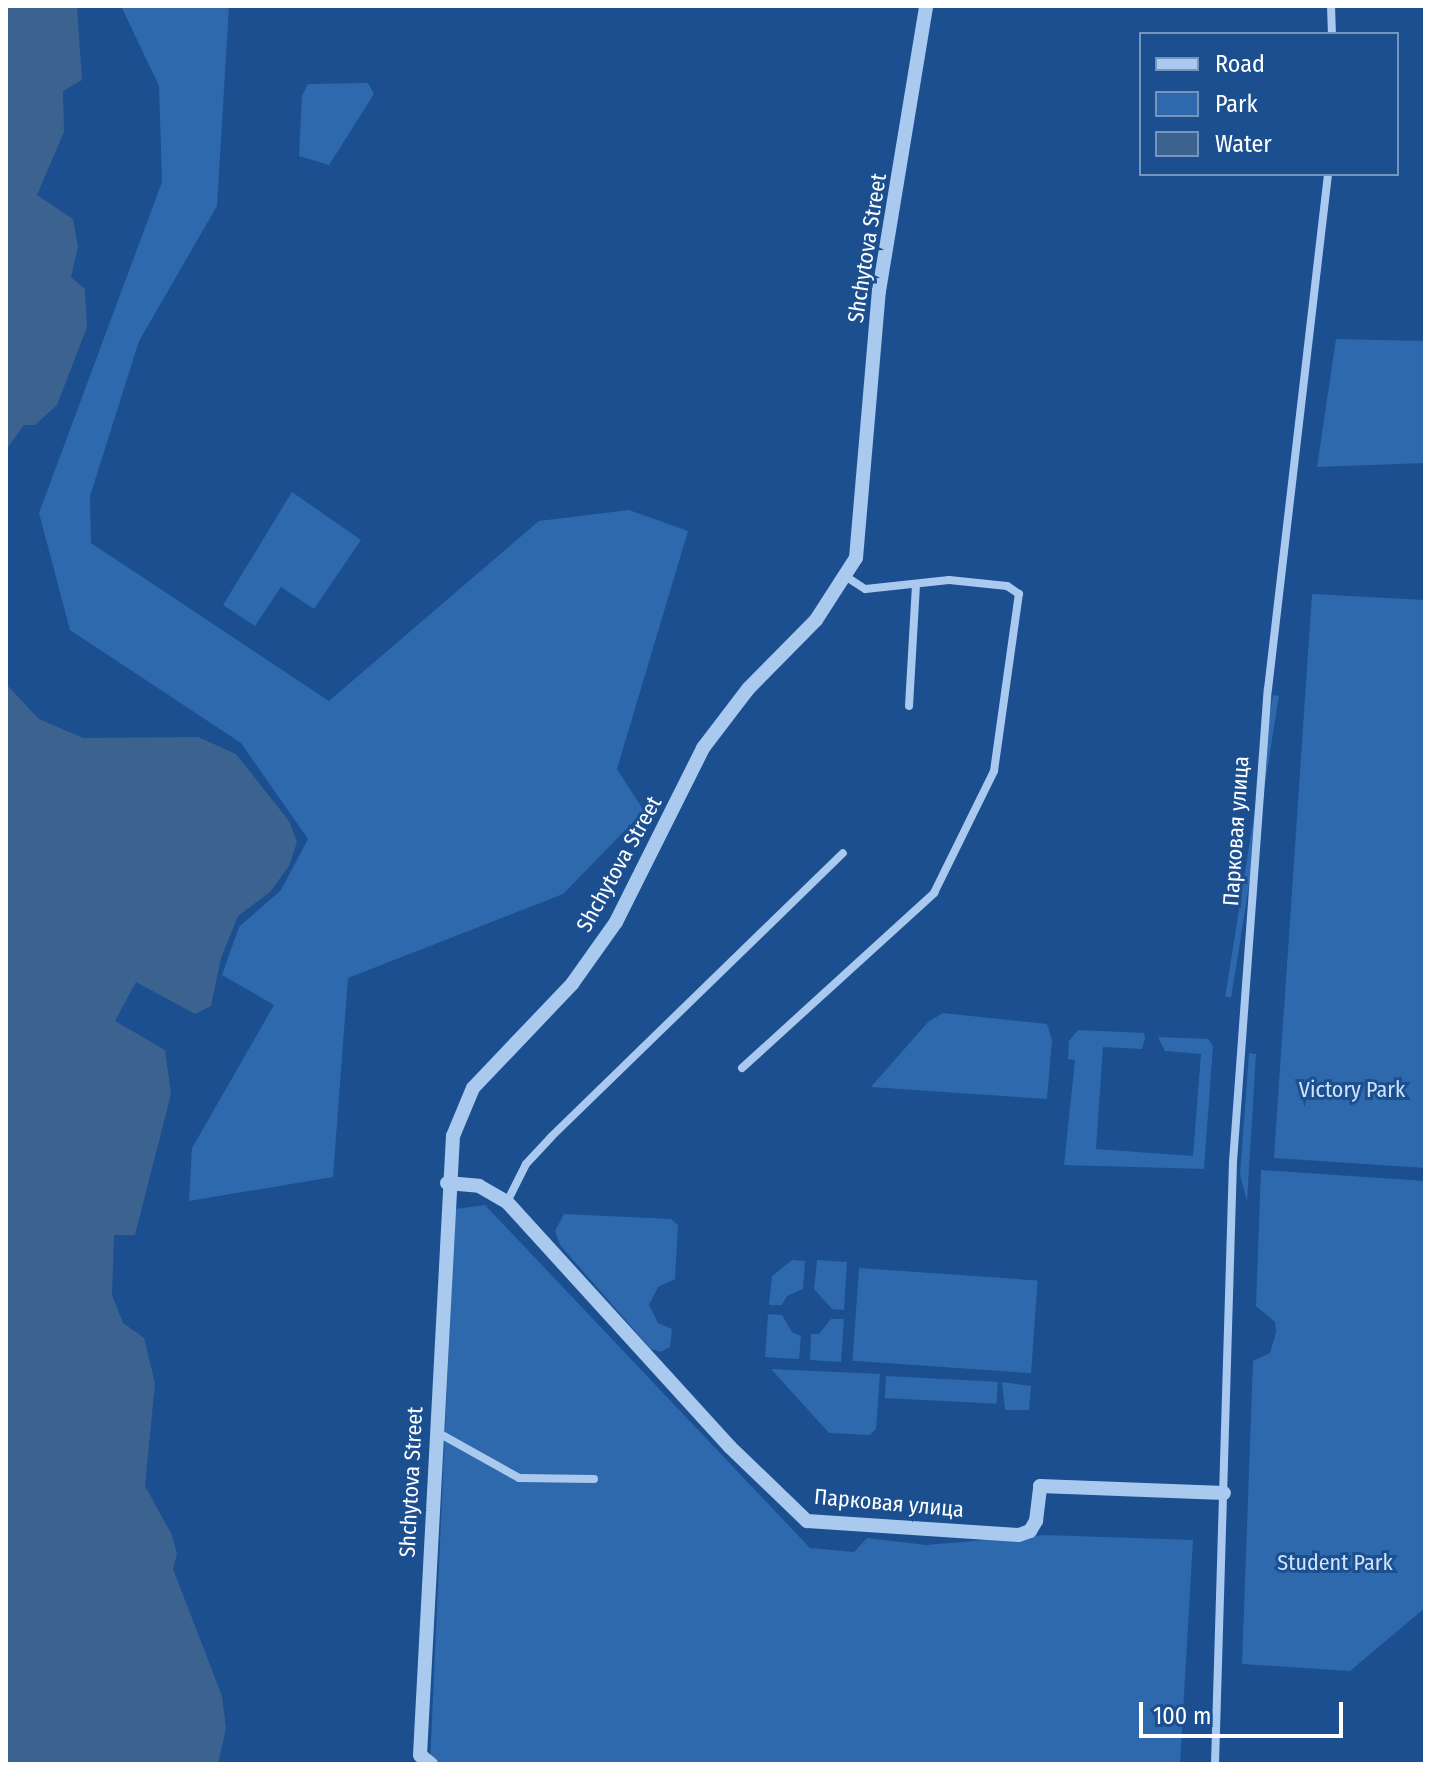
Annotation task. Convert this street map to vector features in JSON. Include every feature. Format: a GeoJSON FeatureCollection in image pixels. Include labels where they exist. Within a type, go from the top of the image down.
{"type":"FeatureCollection","features":[{"type":"Feature","properties":{"kind":"street","name":"Shchytova Street"},"geometry":{"type":"LineString","coordinates":[[424,1761],[435,1431],[447,1183],[453,1136],[473,1088],[572,984],[616,922],[703,748],[748,689],[816,620],[856,558],[879,291],[926,6]]}},
{"type":"Feature","properties":{"kind":"street"},"geometry":{"type":"LineString","coordinates":[[1331,6],[1332,32]]}},
{"type":"Feature","properties":{"kind":"street","name":"Парковая улица"},"geometry":{"type":"LineString","coordinates":[[1215,1764],[1233,1162],[1268,689],[1328,176]]}},
{"type":"Feature","properties":{"kind":"street"},"geometry":{"type":"LineString","coordinates":[[742,1068],[934,893],[994,771],[1019,594],[1007,586],[949,580],[865,589],[845,576]]}},
{"type":"Feature","properties":{"kind":"street"},"geometry":{"type":"LineString","coordinates":[[909,706],[916,584]]}},
{"type":"Feature","properties":{"kind":"street"},"geometry":{"type":"LineString","coordinates":[[507,1202],[526,1164],[551,1137],[843,853]]}},
{"type":"Feature","properties":{"kind":"street","name":"Парковая улица"},"geometry":{"type":"LineString","coordinates":[[447,1183],[479,1186],[507,1202],[730,1447],[807,1521],[1019,1535],[1030,1531],[1036,1521],[1040,1486],[1224,1493]]}},
{"type":"Feature","properties":{"kind":"street"},"geometry":{"type":"LineString","coordinates":[[435,1431],[519,1478],[594,1479]]}},
{"type":"Feature","properties":{"kind":"green space"},"geometry":{"type":"Polygon","coordinates":[[[121,6],[229,6],[217,206],[139,341],[90,496],[91,543],[329,701],[539,521],[629,510],[688,531],[617,769],[644,811],[563,894],[348,978],[333,1177],[189,1201],[192,1148],[274,1005],[222,975],[239,927],[281,890],[308,839],[241,743],[70,630],[39,513],[162,182],[159,86],[121,6]]]}},
{"type":"Feature","properties":{"kind":"green space"},"geometry":{"type":"Polygon","coordinates":[[[368,83],[374,94],[329,165],[299,156],[302,96],[308,84],[368,83]]]}},
{"type":"Feature","properties":{"kind":"green space"},"geometry":{"type":"Polygon","coordinates":[[[1336,339],[1425,341],[1425,463],[1317,467],[1336,339]]]}},
{"type":"Feature","properties":{"kind":"green space"},"geometry":{"type":"Polygon","coordinates":[[[292,492],[361,540],[314,609],[281,587],[255,626],[223,605],[292,492]]]}},
{"type":"Feature","properties":{"kind":"green space","name":"Victory Park"},"geometry":{"type":"Polygon","coordinates":[[[1312,594],[1425,600],[1425,1168],[1274,1158],[1312,594]]]}},
{"type":"Feature","properties":{"kind":"green space"},"geometry":{"type":"Polygon","coordinates":[[[1273,695],[1279,696],[1231,997],[1225,996],[1273,695]]]}},
{"type":"Feature","properties":{"kind":"green space"},"geometry":{"type":"Polygon","coordinates":[[[943,1013],[1047,1024],[1052,1040],[1047,1099],[871,1087],[928,1022],[943,1013]]]}},
{"type":"Feature","properties":{"kind":"green space"},"geometry":{"type":"Polygon","coordinates":[[[1078,1030],[1144,1033],[1145,1038],[1142,1049],[1103,1047],[1096,1149],[1193,1156],[1201,1054],[1165,1051],[1158,1037],[1208,1039],[1213,1046],[1204,1169],[1064,1165],[1075,1060],[1068,1059],[1069,1041],[1078,1030]]]}},
{"type":"Feature","properties":{"kind":"green space"},"geometry":{"type":"Polygon","coordinates":[[[1249,1053],[1256,1054],[1247,1201],[1240,1175],[1249,1053]]]}},
{"type":"Feature","properties":{"kind":"green space","name":"Student Park"},"geometry":{"type":"Polygon","coordinates":[[[1261,1170],[1425,1181],[1425,1608],[1350,1671],[1242,1664],[1253,1361],[1270,1353],[1276,1332],[1275,1322],[1256,1306],[1261,1170]]]}},
{"type":"Feature","properties":{"kind":"green space"},"geometry":{"type":"Polygon","coordinates":[[[485,1205],[810,1548],[854,1552],[867,1538],[926,1545],[1045,1535],[1193,1540],[1180,1764],[430,1764],[455,1209],[485,1205]]]}},
{"type":"Feature","properties":{"kind":"green space"},"geometry":{"type":"Polygon","coordinates":[[[564,1214],[671,1219],[678,1225],[675,1279],[658,1287],[649,1305],[658,1323],[672,1329],[670,1347],[661,1352],[651,1349],[560,1245],[555,1231],[564,1214]]]}},
{"type":"Feature","properties":{"kind":"green space"},"geometry":{"type":"Polygon","coordinates":[[[792,1260],[805,1261],[803,1289],[787,1296],[782,1305],[769,1305],[772,1276],[792,1260]]]}},
{"type":"Feature","properties":{"kind":"green space"},"geometry":{"type":"Polygon","coordinates":[[[817,1260],[847,1262],[844,1310],[832,1309],[814,1289],[817,1260]]]}},
{"type":"Feature","properties":{"kind":"green space"},"geometry":{"type":"Polygon","coordinates":[[[859,1268],[1038,1280],[1031,1373],[853,1361],[859,1268]]]}},
{"type":"Feature","properties":{"kind":"green space"},"geometry":{"type":"Polygon","coordinates":[[[768,1314],[782,1315],[792,1332],[801,1336],[799,1359],[765,1357],[768,1314]]]}},
{"type":"Feature","properties":{"kind":"green space"},"geometry":{"type":"Polygon","coordinates":[[[831,1319],[844,1319],[841,1362],[810,1360],[811,1334],[819,1334],[831,1319]]]}},
{"type":"Feature","properties":{"kind":"green space"},"geometry":{"type":"Polygon","coordinates":[[[771,1369],[880,1374],[876,1429],[870,1435],[829,1433],[771,1369]]]}},
{"type":"Feature","properties":{"kind":"green space"},"geometry":{"type":"Polygon","coordinates":[[[886,1376],[998,1382],[997,1404],[885,1398],[886,1376]]]}},
{"type":"Feature","properties":{"kind":"green space"},"geometry":{"type":"Polygon","coordinates":[[[1002,1382],[1031,1386],[1029,1410],[1005,1410],[1002,1382]]]}},
{"type":"Feature","properties":{"kind":"water"},"geometry":{"type":"Polygon","coordinates":[[[6,6],[77,6],[82,80],[63,91],[64,132],[37,195],[73,219],[78,247],[71,277],[85,289],[87,327],[57,405],[35,425],[24,425],[6,450],[6,6]]]}},
{"type":"Feature","properties":{"kind":"water"},"geometry":{"type":"Polygon","coordinates":[[[6,684],[39,719],[83,738],[198,737],[236,754],[289,821],[297,842],[289,866],[270,892],[238,916],[221,958],[211,1006],[195,1014],[136,982],[115,1021],[165,1050],[171,1094],[135,1235],[114,1235],[112,1295],[123,1323],[144,1338],[155,1383],[145,1486],[172,1535],[177,1554],[173,1569],[222,1696],[226,1728],[218,1764],[6,1764],[6,684]]]}}]}
